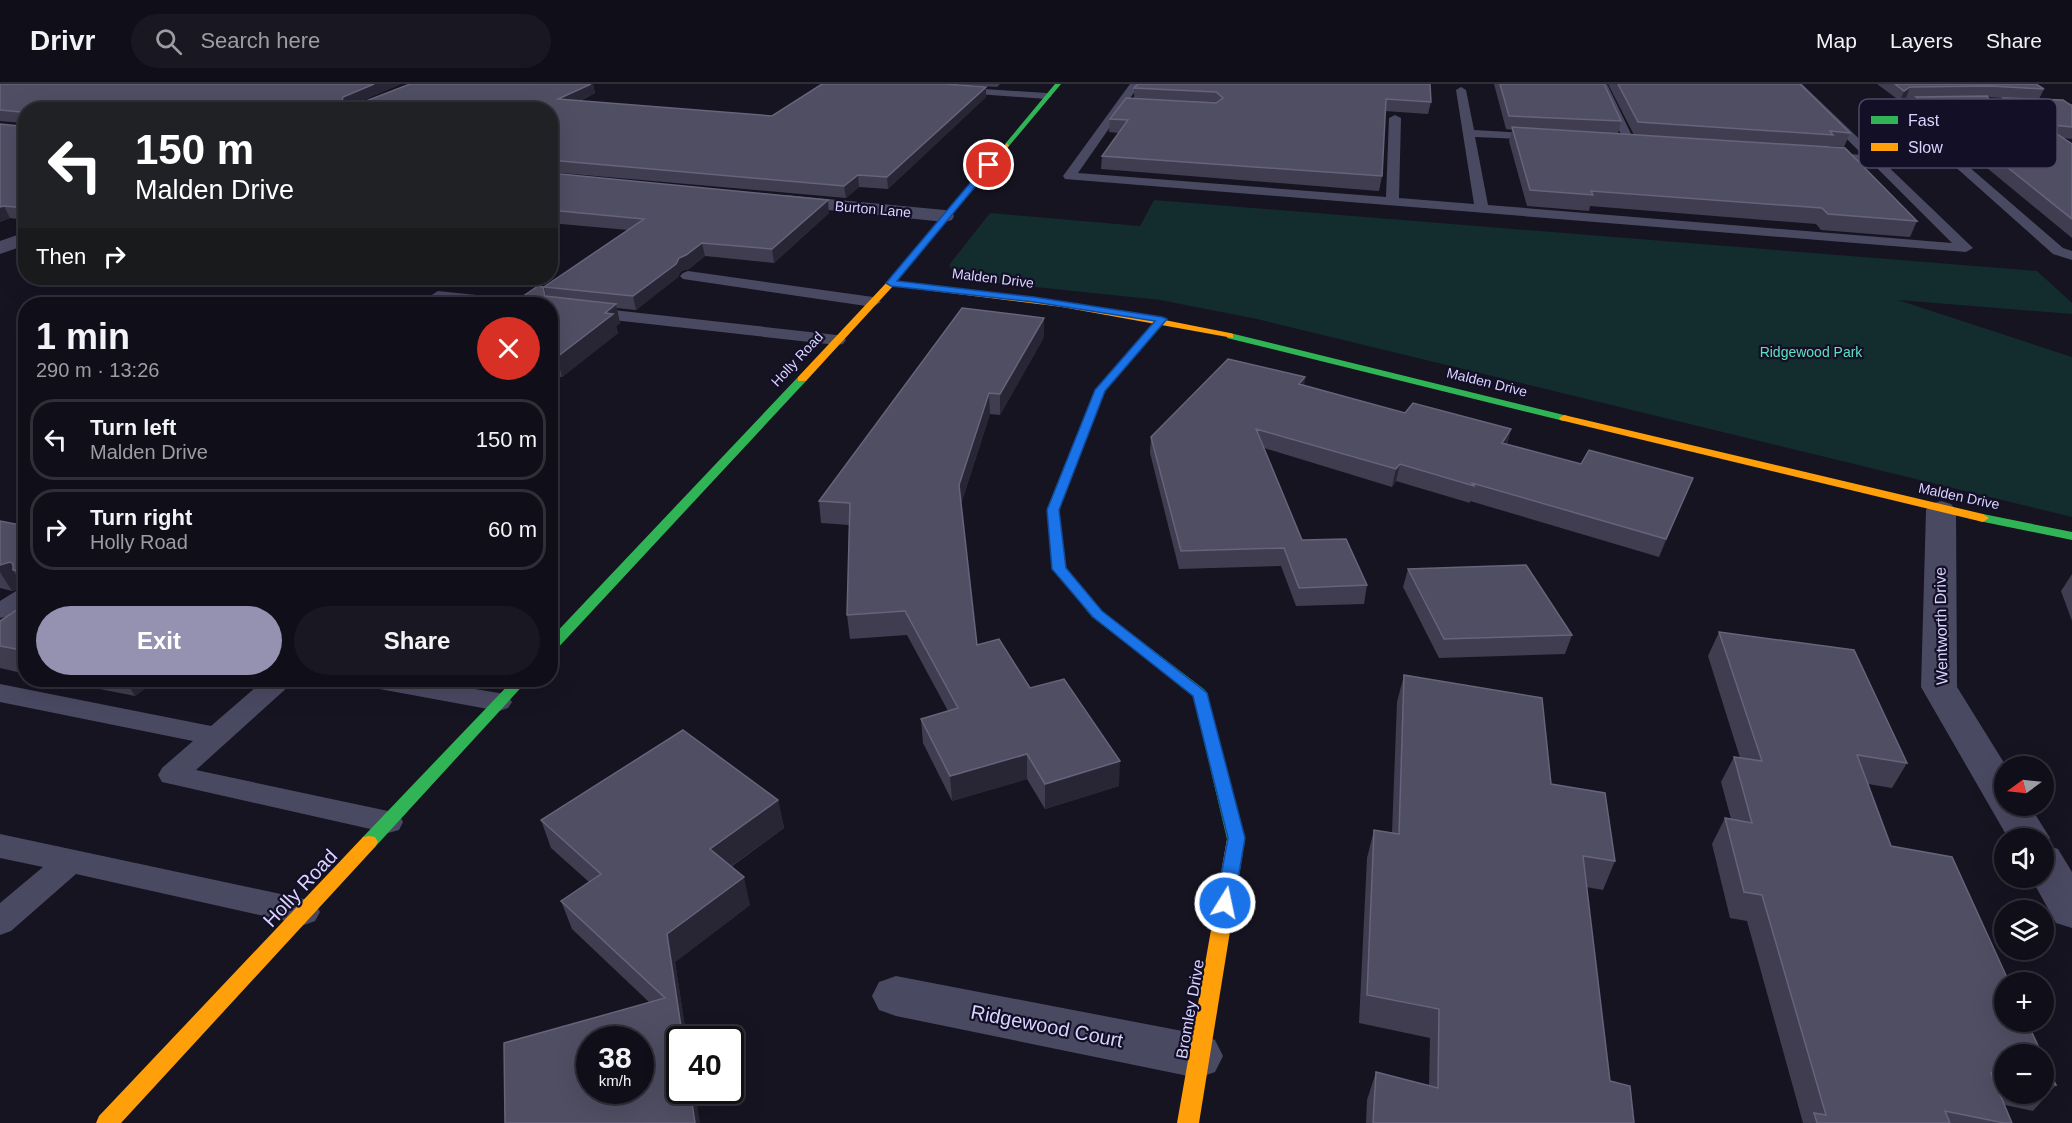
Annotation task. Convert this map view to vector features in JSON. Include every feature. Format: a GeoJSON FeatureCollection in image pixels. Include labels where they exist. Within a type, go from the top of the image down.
{"type":"FeatureCollection","features":[{"type":"Feature","properties":{"kind":"street","name":"Holly Road"},"geometry":{"type":"LineString","coordinates":[[558,639],[891,283],[1058,84]]}},
{"type":"Feature","properties":{"kind":"street","name":"Burton Lane"},"geometry":{"type":"LineString","coordinates":[[771,199],[945,216]]}},
{"type":"Feature","properties":{"kind":"street"},"geometry":{"type":"LineString","coordinates":[[0,248],[18,241]]}},
{"type":"Feature","properties":{"kind":"street","name":"Malden Drive"},"geometry":{"type":"LineString","coordinates":[[891,283],[1034,299],[1162,319],[1941,510],[2072,536]]}},
{"type":"Feature","properties":{"kind":"street","name":"Bromley Drive"},"geometry":{"type":"LineString","coordinates":[[1162,319],[1101,390],[1053,510],[1059,569],[1097,614],[1200,693],[1236,838],[1188,1123]]}},
{"type":"Feature","properties":{"kind":"street","name":"Wentworth Drive"},"geometry":{"type":"LineString","coordinates":[[1941,510],[1939,687],[1994,779]]}},
{"type":"Feature","properties":{"kind":"street","name":"Holly Road"},"geometry":{"type":"LineString","coordinates":[[107,1123],[514,687]]}},
{"type":"Feature","properties":{"kind":"street"},"geometry":{"type":"LineString","coordinates":[[2054,880],[2072,910]]}},
{"type":"Feature","properties":{"kind":"street","name":"Ridgewood Court"},"geometry":{"type":"LineString","coordinates":[[896,996],[1198,1056]]}},
{"type":"Feature","properties":{"kind":"lane"},"geometry":{"type":"LineString","coordinates":[[1135,84],[1126,105],[1069,176],[1966,248],[1883,168]]}},
{"type":"Feature","properties":{"kind":"lane"},"geometry":{"type":"LineString","coordinates":[[1602,84],[1624,141],[1664,144]]}},
{"type":"Feature","properties":{"kind":"lane"},"geometry":{"type":"LineString","coordinates":[[1796,84],[1859,145]]}},
{"type":"Feature","properties":{"kind":"lane"},"geometry":{"type":"LineString","coordinates":[[944,89],[1047,96]]}},
{"type":"Feature","properties":{"kind":"lane"},"geometry":{"type":"LineString","coordinates":[[1461,90],[1482,209]]}},
{"type":"Feature","properties":{"kind":"lane"},"geometry":{"type":"LineString","coordinates":[[2057,106],[2072,107]]}},
{"type":"Feature","properties":{"kind":"lane"},"geometry":{"type":"LineString","coordinates":[[1392,202],[1395,118]]}},
{"type":"Feature","properties":{"kind":"lane"},"geometry":{"type":"LineString","coordinates":[[1469,133],[1560,138]]}},
{"type":"Feature","properties":{"kind":"lane"},"geometry":{"type":"LineString","coordinates":[[1816,155],[1859,158]]}},
{"type":"Feature","properties":{"kind":"lane"},"geometry":{"type":"LineString","coordinates":[[1963,168],[2058,250],[2072,256]]}},
{"type":"Feature","properties":{"kind":"lane"},"geometry":{"type":"LineString","coordinates":[[688,276],[873,302]]}},
{"type":"Feature","properties":{"kind":"lane"},"geometry":{"type":"LineString","coordinates":[[438,296],[448,297]]}},
{"type":"Feature","properties":{"kind":"lane"},"geometry":{"type":"LineString","coordinates":[[558,309],[837,340]]}},
{"type":"Feature","properties":{"kind":"lane"},"geometry":{"type":"LineString","coordinates":[[0,611],[18,600]]}},
{"type":"Feature","properties":{"kind":"lane"},"geometry":{"type":"LineString","coordinates":[[272,687],[172,775],[388,822]]}},
{"type":"Feature","properties":{"kind":"lane"},"geometry":{"type":"LineString","coordinates":[[415,687],[500,702]]}},
{"type":"Feature","properties":{"kind":"lane"},"geometry":{"type":"LineString","coordinates":[[0,693],[215,736]]}},
{"type":"Feature","properties":{"kind":"lane"},"geometry":{"type":"LineString","coordinates":[[0,846],[304,912]]}},
{"type":"Feature","properties":{"kind":"lane"},"geometry":{"type":"LineString","coordinates":[[0,922],[71,861]]}},
{"type":"Feature","properties":{"kind":"green space","name":"Ridgewood Park"},"geometry":{"type":"Polygon","coordinates":[[[1154,200],[2037,271],[2072,303],[2072,314],[1898,300],[2072,357],[2072,517],[1257,319],[1160,300],[979,281],[954,274],[949,265],[990,213],[1140,226],[1154,200]]]}},
{"type":"Feature","properties":{"kind":"building"},"geometry":{"type":"Polygon","coordinates":[[[0,84],[374,84],[343,97],[342,101],[366,101],[410,84],[591,84],[558,99],[772,116],[822,84],[945,84],[986,87],[887,177],[858,175],[844,186],[558,161],[558,102],[18,102],[18,112],[0,110],[0,84]]]}},
{"type":"Feature","properties":{"kind":"building"},"geometry":{"type":"Polygon","coordinates":[[[1138,84],[1430,84],[1431,102],[1386,99],[1382,176],[1102,156],[1128,120],[1110,119],[1126,98],[1216,103],[1223,98],[1216,92],[1134,88],[1138,84]]]}},
{"type":"Feature","properties":{"kind":"building"},"geometry":{"type":"Polygon","coordinates":[[[1500,84],[1604,84],[1621,121],[1509,116],[1500,84]]]}},
{"type":"Feature","properties":{"kind":"building"},"geometry":{"type":"Polygon","coordinates":[[[1618,84],[1800,84],[1850,133],[1830,131],[1833,135],[1638,122],[1618,84]]]}},
{"type":"Feature","properties":{"kind":"building"},"geometry":{"type":"Polygon","coordinates":[[[1895,84],[2036,84],[2044,89],[1991,86],[1910,87],[1904,91],[1895,84]]]}},
{"type":"Feature","properties":{"kind":"building"},"geometry":{"type":"Polygon","coordinates":[[[1987,96],[1989,99],[1918,99],[1916,97],[1987,96]]]}},
{"type":"Feature","properties":{"kind":"building"},"geometry":{"type":"Polygon","coordinates":[[[2057,100],[2063,100],[2072,106],[2072,127],[2057,126],[2057,100]]]}},
{"type":"Feature","properties":{"kind":"building"},"geometry":{"type":"Polygon","coordinates":[[[0,124],[18,126],[18,207],[0,207],[0,124]]]}},
{"type":"Feature","properties":{"kind":"building"},"geometry":{"type":"Polygon","coordinates":[[[1512,127],[1845,148],[1859,162],[1859,168],[1865,168],[1917,221],[1828,214],[1822,208],[1591,191],[1593,195],[1530,190],[1512,127]]]}},
{"type":"Feature","properties":{"kind":"building"},"geometry":{"type":"Polygon","coordinates":[[[2057,134],[2072,144],[2072,219],[2008,168],[2057,168],[2057,134]]]}},
{"type":"Feature","properties":{"kind":"building"},"geometry":{"type":"Polygon","coordinates":[[[558,174],[828,200],[772,249],[702,243],[679,258],[676,264],[633,296],[544,287],[558,285],[558,277],[644,219],[558,211],[558,174]]]}},
{"type":"Feature","properties":{"kind":"building"},"geometry":{"type":"Polygon","coordinates":[[[538,286],[543,287],[545,296],[554,297],[522,297],[538,286]]]}},
{"type":"Feature","properties":{"kind":"building"},"geometry":{"type":"Polygon","coordinates":[[[558,297],[616,304],[605,313],[613,314],[558,356],[558,297]]]}},
{"type":"Feature","properties":{"kind":"building"},"geometry":{"type":"Polygon","coordinates":[[[962,308],[1044,318],[1000,394],[989,393],[959,485],[977,645],[999,639],[1030,688],[1064,679],[1120,761],[1045,784],[1027,754],[950,776],[921,719],[958,708],[905,611],[847,615],[850,503],[819,501],[962,308]]]}},
{"type":"Feature","properties":{"kind":"building"},"geometry":{"type":"Polygon","coordinates":[[[1228,359],[1305,377],[1299,384],[1405,413],[1413,403],[1511,429],[1502,443],[1581,464],[1589,450],[1693,478],[1666,539],[1472,483],[1474,486],[1400,464],[1396,469],[1256,429],[1302,540],[1346,539],[1367,585],[1299,588],[1284,548],[1181,551],[1151,437],[1228,359]]]}},
{"type":"Feature","properties":{"kind":"building"},"geometry":{"type":"Polygon","coordinates":[[[0,521],[18,524],[18,571],[13,570],[13,564],[10,562],[0,565],[0,521]]]}},
{"type":"Feature","properties":{"kind":"building"},"geometry":{"type":"Polygon","coordinates":[[[1526,565],[1572,635],[1444,639],[1408,569],[1526,565]]]}},
{"type":"Feature","properties":{"kind":"building"},"geometry":{"type":"Polygon","coordinates":[[[18,609],[18,649],[0,646],[0,621],[18,609]]]}},
{"type":"Feature","properties":{"kind":"building"},"geometry":{"type":"Polygon","coordinates":[[[1719,632],[1854,650],[1907,763],[1857,755],[1891,846],[1952,857],[1994,949],[1994,960],[1999,960],[2004,972],[1994,972],[1994,1032],[2032,1032],[2037,1044],[1994,1044],[1994,1073],[1991,1073],[1994,1080],[1994,1104],[2004,1104],[2012,1123],[1945,1111],[1950,1123],[1817,1123],[1814,1113],[1826,1115],[1762,895],[1744,892],[1725,818],[1752,823],[1734,757],[1762,761],[1719,632]]]}},
{"type":"Feature","properties":{"kind":"building"},"geometry":{"type":"Polygon","coordinates":[[[1404,675],[1542,698],[1551,784],[1605,793],[1615,861],[1583,856],[1610,1081],[1630,1086],[1634,1123],[1373,1123],[1376,1072],[1438,1088],[1439,1009],[1367,995],[1374,830],[1399,834],[1404,675]]]}},
{"type":"Feature","properties":{"kind":"building"},"geometry":{"type":"Polygon","coordinates":[[[683,730],[778,800],[710,849],[744,877],[667,934],[681,1026],[666,1026],[666,1104],[692,1104],[695,1123],[505,1123],[504,1043],[665,998],[561,901],[601,874],[541,820],[683,730]]]}},
{"type":"Feature","properties":{"kind":"traffic: fast"},"geometry":{"type":"LineString","coordinates":[[1007,145],[1058,84]]}},
{"type":"Feature","properties":{"kind":"traffic: fast"},"geometry":{"type":"LineString","coordinates":[[1162,319],[1100,390],[1053,509],[1059,569],[1097,614],[1200,693],[1236,839]]}},
{"type":"Feature","properties":{"kind":"traffic: fast"},"geometry":{"type":"LineString","coordinates":[[1230,336],[1564,418]]}},
{"type":"Feature","properties":{"kind":"traffic: fast"},"geometry":{"type":"LineString","coordinates":[[558,639],[802,379]]}},
{"type":"Feature","properties":{"kind":"traffic: fast"},"geometry":{"type":"LineString","coordinates":[[1983,518],[2072,536]]}},
{"type":"Feature","properties":{"kind":"traffic: fast"},"geometry":{"type":"LineString","coordinates":[[369,842],[514,687]]}},
{"type":"Feature","properties":{"kind":"traffic: slow"},"geometry":{"type":"LineString","coordinates":[[802,379],[891,283],[1007,145]]}},
{"type":"Feature","properties":{"kind":"traffic: slow"},"geometry":{"type":"LineString","coordinates":[[891,283],[1104,310],[1230,336]]}},
{"type":"Feature","properties":{"kind":"traffic: slow"},"geometry":{"type":"LineString","coordinates":[[1564,418],[1983,518]]}},
{"type":"Feature","properties":{"kind":"traffic: slow"},"geometry":{"type":"LineString","coordinates":[[1188,1123],[1236,839]]}},
{"type":"Feature","properties":{"kind":"traffic: slow"},"geometry":{"type":"LineString","coordinates":[[107,1123],[369,842]]}},
{"type":"Feature","properties":{"kind":"route"},"geometry":{"type":"LineString","coordinates":[[989,165],[891,283],[1034,299],[1162,319],[1101,390],[1053,510],[1059,569],[1097,614],[1200,693],[1236,838],[1225,903]]}}]}
